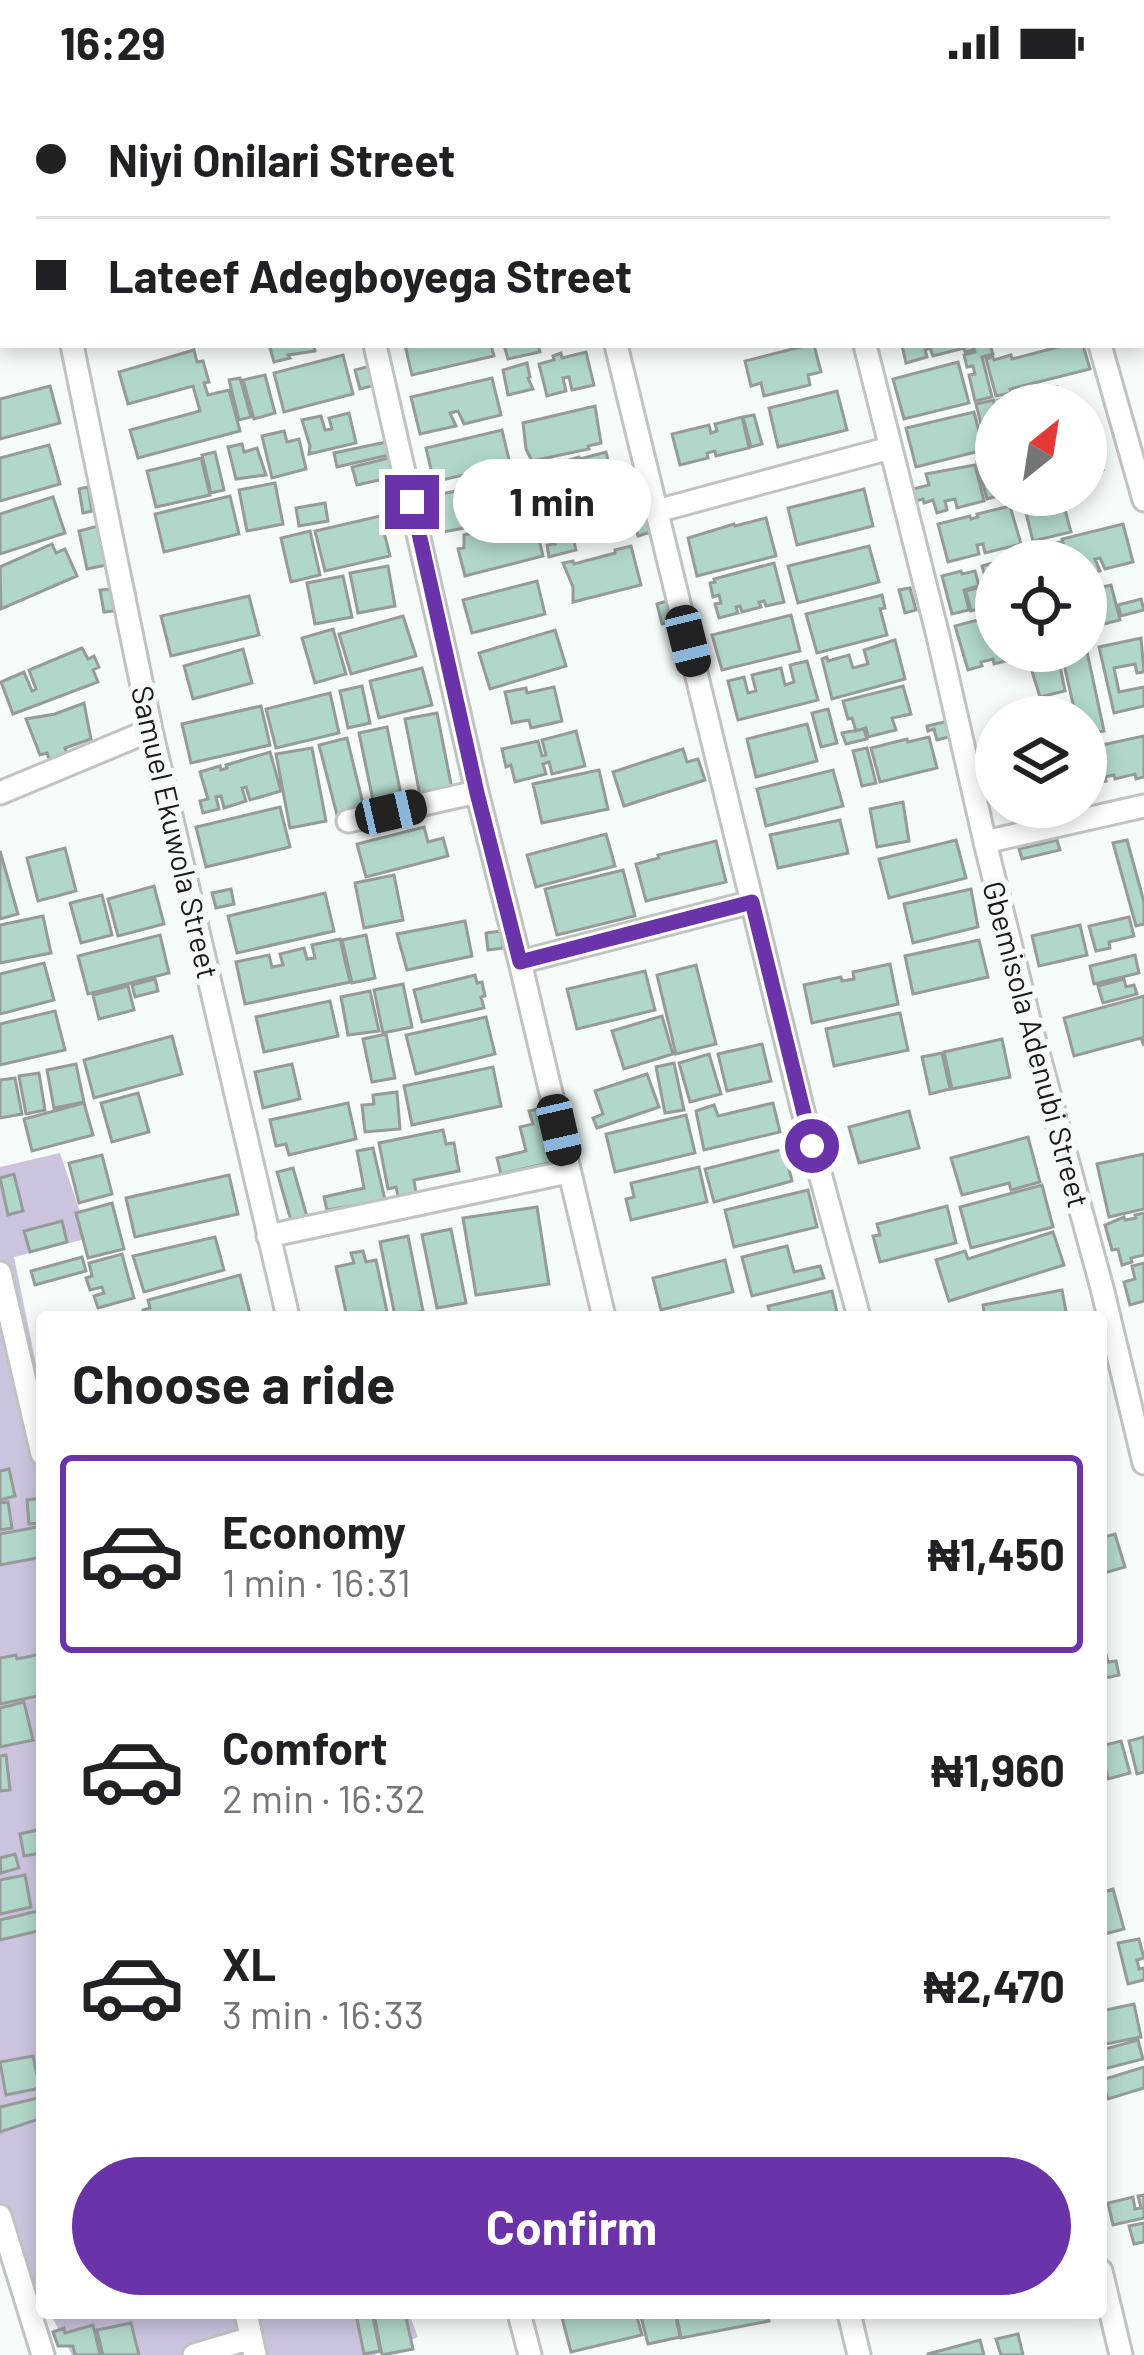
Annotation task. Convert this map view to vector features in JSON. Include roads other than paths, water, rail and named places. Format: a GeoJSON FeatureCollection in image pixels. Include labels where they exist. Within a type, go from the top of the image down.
{"type":"FeatureCollection","features":[{"type":"Feature","properties":{"kind":"street","name":"Samuel Ekuwola Street"},"geometry":{"type":"LineString","coordinates":[[73,348],[151,730],[287,1311]]}},
{"type":"Feature","properties":{"kind":"street"},"geometry":{"type":"LineString","coordinates":[[376,348],[603,1311]]}},
{"type":"Feature","properties":{"kind":"street"},"geometry":{"type":"LineString","coordinates":[[617,348],[802,1107],[857,1311]]}},
{"type":"Feature","properties":{"kind":"street","name":"Gbemisola Adenubi Street"},"geometry":{"type":"LineString","coordinates":[[867,348],[1039,1060],[1144,1463]]}},
{"type":"Feature","properties":{"kind":"street"},"geometry":{"type":"LineString","coordinates":[[1101,348],[1144,500]]}},
{"type":"Feature","properties":{"kind":"street"},"geometry":{"type":"LineString","coordinates":[[657,511],[890,448]]}},
{"type":"Feature","properties":{"kind":"street"},"geometry":{"type":"LineString","coordinates":[[0,793],[151,730]]}},
{"type":"Feature","properties":{"kind":"street"},"geometry":{"type":"LineString","coordinates":[[348,821],[477,793]]}},
{"type":"Feature","properties":{"kind":"street"},"geometry":{"type":"LineString","coordinates":[[985,842],[1144,806]]}},
{"type":"Feature","properties":{"kind":"street"},"geometry":{"type":"LineString","coordinates":[[520,962],[752,902]]}},
{"type":"Feature","properties":{"kind":"street"},"geometry":{"type":"LineString","coordinates":[[268,1236],[568,1172]]}},
{"type":"Feature","properties":{"kind":"street"},"geometry":{"type":"LineString","coordinates":[[0,1273],[36,1428]]}},
{"type":"Feature","properties":{"kind":"street"},"geometry":{"type":"LineString","coordinates":[[0,2216],[43,2355]]}},
{"type":"Feature","properties":{"kind":"street"},"geometry":{"type":"LineString","coordinates":[[1107,2296],[1121,2355]]}},
{"type":"Feature","properties":{"kind":"street"},"geometry":{"type":"LineString","coordinates":[[521,2319],[530,2355]]}},
{"type":"Feature","properties":{"kind":"street"},"geometry":{"type":"LineString","coordinates":[[851,2319],[859,2355]]}},
{"type":"Feature","properties":{"kind":"street"},"geometry":{"type":"LineString","coordinates":[[194,2355],[253,2346]]}}]}
